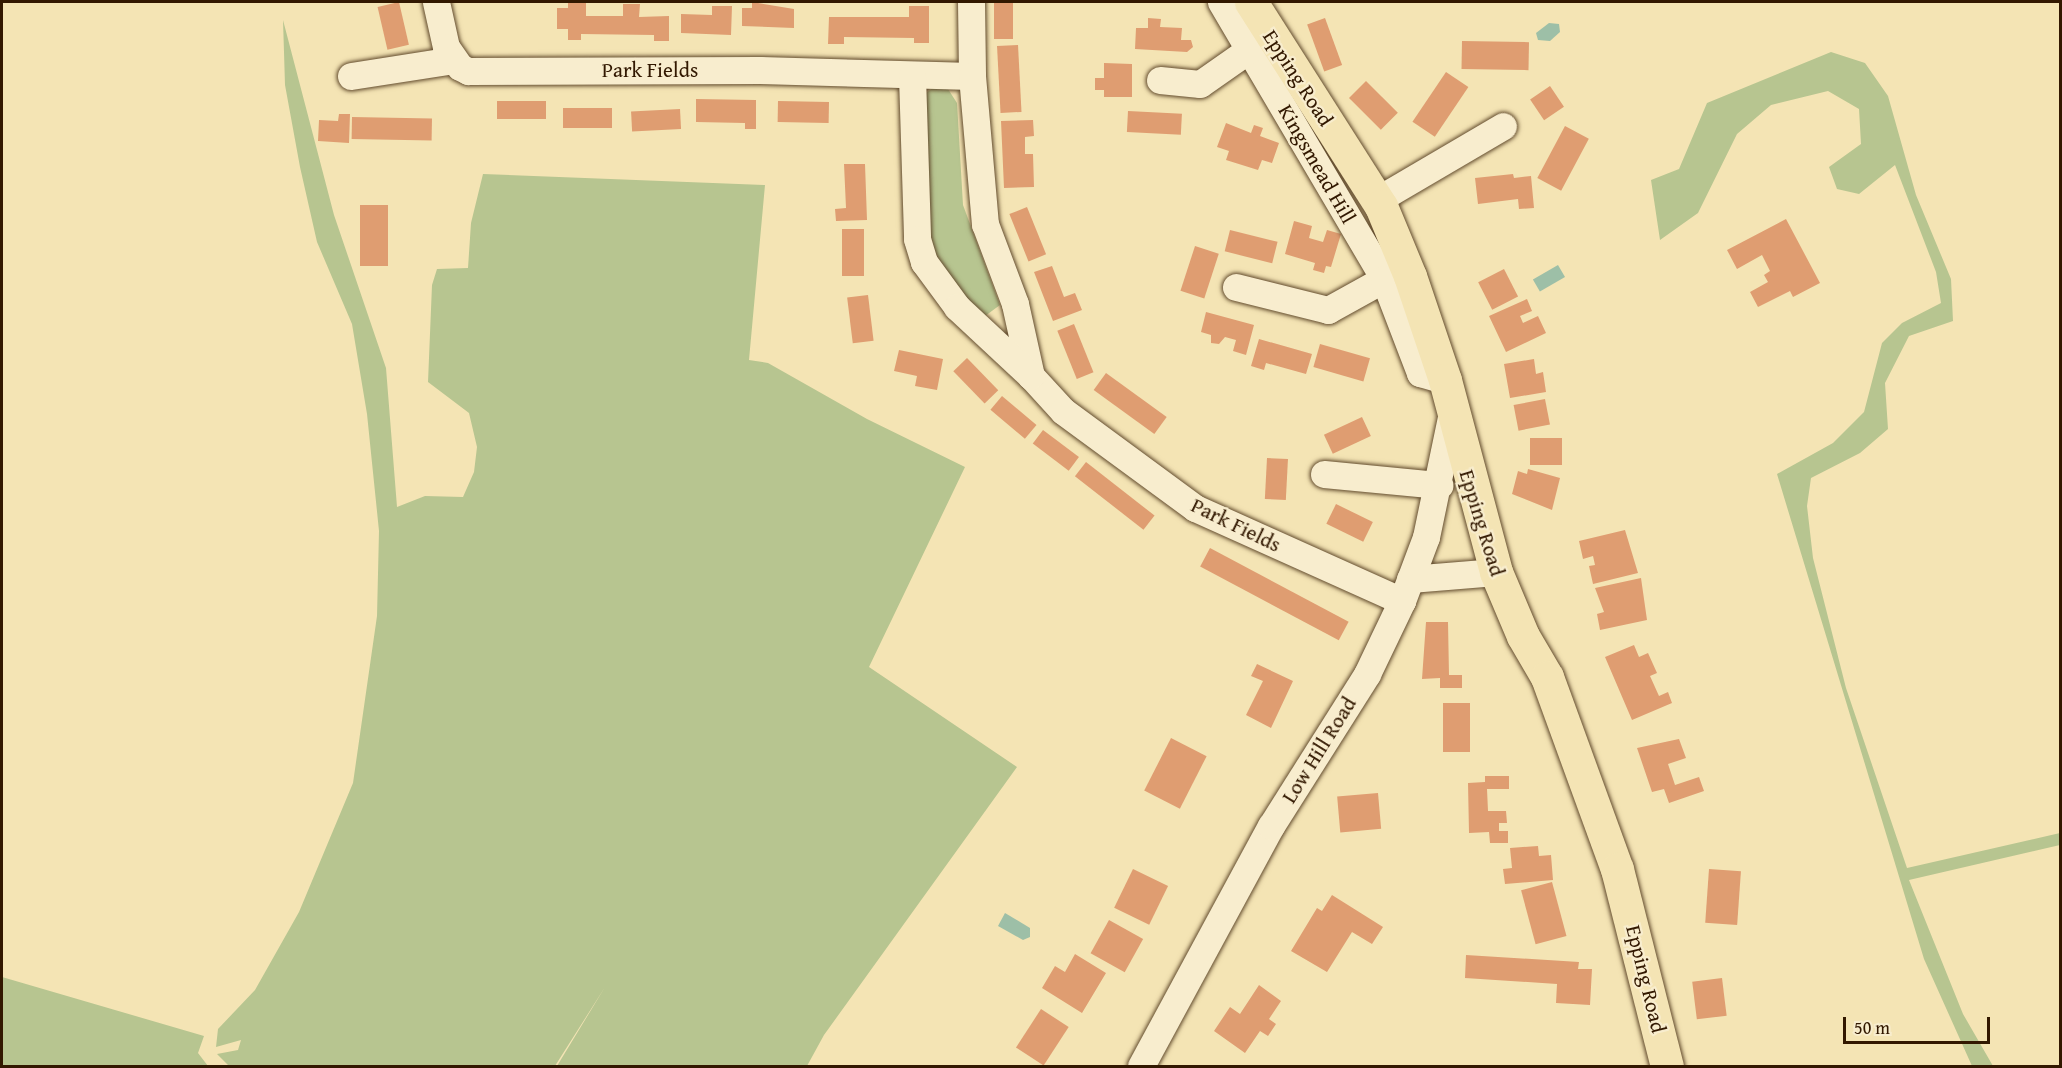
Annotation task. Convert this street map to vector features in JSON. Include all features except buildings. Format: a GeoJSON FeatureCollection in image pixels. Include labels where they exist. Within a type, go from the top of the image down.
{"type":"FeatureCollection","features":[{"type":"Feature","properties":{"kind":"main road","name":"Epping Road"},"geometry":{"type":"LineString","coordinates":[[1251,2],[1377,200],[1410,276],[1445,380],[1451,417],[1496,572],[1523,636],[1547,677],[1607,838],[1646,969],[1667,1066]]}},
{"type":"Feature","properties":{"kind":"street"},"geometry":{"type":"LineString","coordinates":[[351,76],[453,60],[436,2]]}},
{"type":"Feature","properties":{"kind":"street","name":"Park Fields"},"geometry":{"type":"LineString","coordinates":[[971,2],[972,76],[985,224],[1015,304],[1031,376]]}},
{"type":"Feature","properties":{"kind":"street","name":"Kingsmead Hill"},"geometry":{"type":"LineString","coordinates":[[1221,2],[1384,279],[1420,373],[1445,380]]}},
{"type":"Feature","properties":{"kind":"street"},"geometry":{"type":"LineString","coordinates":[[1160,80],[1200,84],[1250,49]]}},
{"type":"Feature","properties":{"kind":"street","name":"Park Fields"},"geometry":{"type":"LineString","coordinates":[[453,60],[468,71],[760,70],[972,76]]}},
{"type":"Feature","properties":{"kind":"street","name":"Park Fields"},"geometry":{"type":"LineString","coordinates":[[912,76],[917,239],[937,284],[977,328],[1031,376],[1063,411],[1195,508],[1406,590]]}},
{"type":"Feature","properties":{"kind":"street"},"geometry":{"type":"LineString","coordinates":[[1377,200],[1503,126]]}},
{"type":"Feature","properties":{"kind":"street"},"geometry":{"type":"LineString","coordinates":[[1236,287],[1328,310],[1384,279]]}},
{"type":"Feature","properties":{"kind":"street"},"geometry":{"type":"LineString","coordinates":[[977,328],[999,319],[1015,304]]}},
{"type":"Feature","properties":{"kind":"street","name":"Low Hill Road"},"geometry":{"type":"LineString","coordinates":[[1141,1066],[1271,826],[1367,674],[1406,590],[1438,485],[1451,417]]}},
{"type":"Feature","properties":{"kind":"street"},"geometry":{"type":"LineString","coordinates":[[1324,474],[1438,485]]}},
{"type":"Feature","properties":{"kind":"street"},"geometry":{"type":"LineString","coordinates":[[1406,590],[1496,572]]}},
{"type":"Feature","properties":{"kind":"shaded area"},"geometry":{"type":"Polygon","coordinates":[[[283,20],[334,215],[386,368],[397,507],[425,496],[463,497],[474,472],[477,447],[469,413],[428,382],[432,285],[437,269],[468,268],[471,223],[483,174],[765,185],[749,360],[768,363],[867,419],[965,467],[869,667],[1017,767],[824,1035],[807,1066],[557,1066],[605,987],[555,1066],[229,1066],[217,1054],[238,1050],[241,1040],[216,1047],[218,1029],[255,990],[299,912],[353,783],[377,616],[379,531],[367,414],[352,324],[317,242],[300,167],[285,85],[283,20]]]}},
{"type":"Feature","properties":{"kind":"shaded area"},"geometry":{"type":"Polygon","coordinates":[[[1549,23],[1559,24],[1560,32],[1550,41],[1538,40],[1536,33],[1549,23]]]}},
{"type":"Feature","properties":{"kind":"shaded area"},"geometry":{"type":"Polygon","coordinates":[[[1831,52],[1865,63],[1888,96],[1916,195],[1951,279],[1953,321],[1909,336],[1885,383],[1888,429],[1860,453],[1811,478],[1807,506],[1813,558],[1846,688],[1907,868],[2060,833],[2060,845],[1909,880],[1963,1014],[1993,1066],[1972,1066],[1924,959],[1777,474],[1833,443],[1864,412],[1882,343],[1902,323],[1941,303],[1936,272],[1895,165],[1859,194],[1837,189],[1829,167],[1861,144],[1859,109],[1828,91],[1771,105],[1737,134],[1698,213],[1660,240],[1651,180],[1679,169],[1707,103],[1831,52]]]}},
{"type":"Feature","properties":{"kind":"shaded area"},"geometry":{"type":"Polygon","coordinates":[[[935,86],[948,89],[957,103],[963,205],[1000,305],[981,319],[924,262],[920,98],[935,86]]]}},
{"type":"Feature","properties":{"kind":"shaded area"},"geometry":{"type":"Polygon","coordinates":[[[1558,265],[1565,277],[1540,292],[1533,280],[1558,265]]]}},
{"type":"Feature","properties":{"kind":"shaded area"},"geometry":{"type":"Polygon","coordinates":[[[1005,913],[1030,928],[1030,937],[1023,940],[998,926],[1005,913]]]}},
{"type":"Feature","properties":{"kind":"shaded area"},"geometry":{"type":"Polygon","coordinates":[[[2,977],[204,1036],[198,1053],[208,1066],[2,1066],[2,977]]]}}]}
